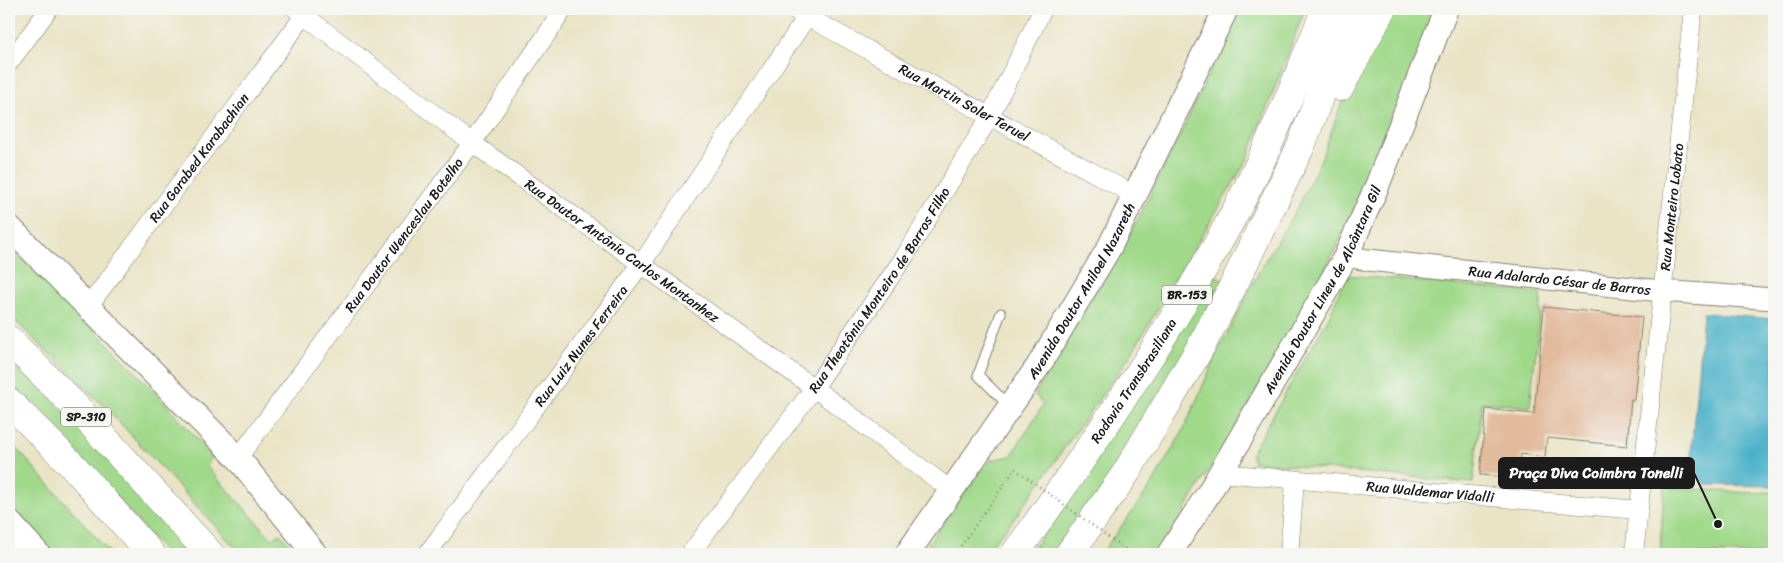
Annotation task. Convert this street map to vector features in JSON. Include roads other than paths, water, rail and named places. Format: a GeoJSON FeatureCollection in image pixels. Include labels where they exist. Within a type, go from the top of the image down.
{"type":"FeatureCollection","features":[{"type":"Feature","properties":{"kind":"highway","name":"Rodovia Transbrasiliana"},"geometry":{"type":"LineString","coordinates":[[1015,554],[1130,390],[1228,226],[1275,132],[1326,9]]}},
{"type":"Feature","properties":{"kind":"highway","name":"BR-153"},"geometry":{"type":"LineString","coordinates":[[1069,554],[1126,473],[1200,348],[1301,146],[1352,9]]}},
{"type":"Feature","properties":{"kind":"highway"},"geometry":{"type":"LineString","coordinates":[[1301,146],[1321,127],[1354,57],[1382,9]]}},
{"type":"Feature","properties":{"kind":"highway","name":"SP-310"},"geometry":{"type":"LineString","coordinates":[[9,340],[78,409],[161,497],[210,554]]}},
{"type":"Feature","properties":{"kind":"highway","name":"SP-310"},"geometry":{"type":"LineString","coordinates":[[9,402],[75,468],[151,554]]}},
{"type":"Feature","properties":{"kind":"main road","name":"Avenida Doutor Aniloel Nazareth"},"geometry":{"type":"LineString","coordinates":[[907,554],[1044,356],[1109,248],[1226,9]]}},
{"type":"Feature","properties":{"kind":"main road","name":"Avenida Doutor Lineu de Alcântara Gil"},"geometry":{"type":"LineString","coordinates":[[1169,554],[1221,473],[1346,256],[1378,186],[1446,9]]}},
{"type":"Feature","properties":{"kind":"main road"},"geometry":{"type":"LineString","coordinates":[[9,227],[238,458],[315,554]]}},
{"type":"Feature","properties":{"kind":"main road"},"geometry":{"type":"LineString","coordinates":[[13,536],[38,554]]}},
{"type":"Feature","properties":{"kind":"street"},"geometry":{"type":"LineString","coordinates":[[9,63],[49,9]]}},
{"type":"Feature","properties":{"kind":"street","name":"Rua Doutor Wenceslau Botelho"},"geometry":{"type":"LineString","coordinates":[[238,458],[472,143],[564,9]]}},
{"type":"Feature","properties":{"kind":"street","name":"Rua Theotônio Monteiro de Barros Filho"},"geometry":{"type":"LineString","coordinates":[[690,554],[814,388],[905,256],[989,118],[1043,9]]}},
{"type":"Feature","properties":{"kind":"street","name":"Rua Monteiro Lobato"},"geometry":{"type":"LineString","coordinates":[[1634,554],[1693,9]]}},
{"type":"Feature","properties":{"kind":"street","name":"Rua Doutor Antônio Carlos Montanhez"},"geometry":{"type":"LineString","coordinates":[[303,11],[472,143],[642,263],[952,491]]}},
{"type":"Feature","properties":{"kind":"street","name":"Rua Garabed Karabachian"},"geometry":{"type":"LineString","coordinates":[[88,307],[303,11]]}},
{"type":"Feature","properties":{"kind":"street","name":"Rua Martin Soler Teruel"},"geometry":{"type":"LineString","coordinates":[[804,12],[989,118],[1136,196]]}},
{"type":"Feature","properties":{"kind":"street","name":"Rua Luiz Nunes Ferreira"},"geometry":{"type":"LineString","coordinates":[[427,554],[642,263],[804,12]]}},
{"type":"Feature","properties":{"kind":"street","name":"Rua Adalardo César de Barros"},"geometry":{"type":"LineString","coordinates":[[1346,256],[1368,260],[1661,291],[1774,300]]}},
{"type":"Feature","properties":{"kind":"street","name":"Rua Waldemar Vidalli"},"geometry":{"type":"LineString","coordinates":[[1221,473],[1638,510]]}},
{"type":"Feature","properties":{"kind":"street"},"geometry":{"type":"LineString","coordinates":[[1289,554],[1295,481]]}},
{"type":"Feature","properties":{"kind":"lane"},"geometry":{"type":"LineString","coordinates":[[1001,313],[978,376],[1010,406]]}},
{"type":"Feature","properties":{"kind":"water"},"geometry":{"type":"Polygon","coordinates":[[[1703,313],[1774,319],[1774,486],[1706,485],[1690,467],[1703,313]]]}},
{"type":"Feature","properties":{"kind":"place","name":"Praça Diva Coimbra Tonelli"},"geometry":{"type":"Point","coordinates":[1718,524]}}]}
